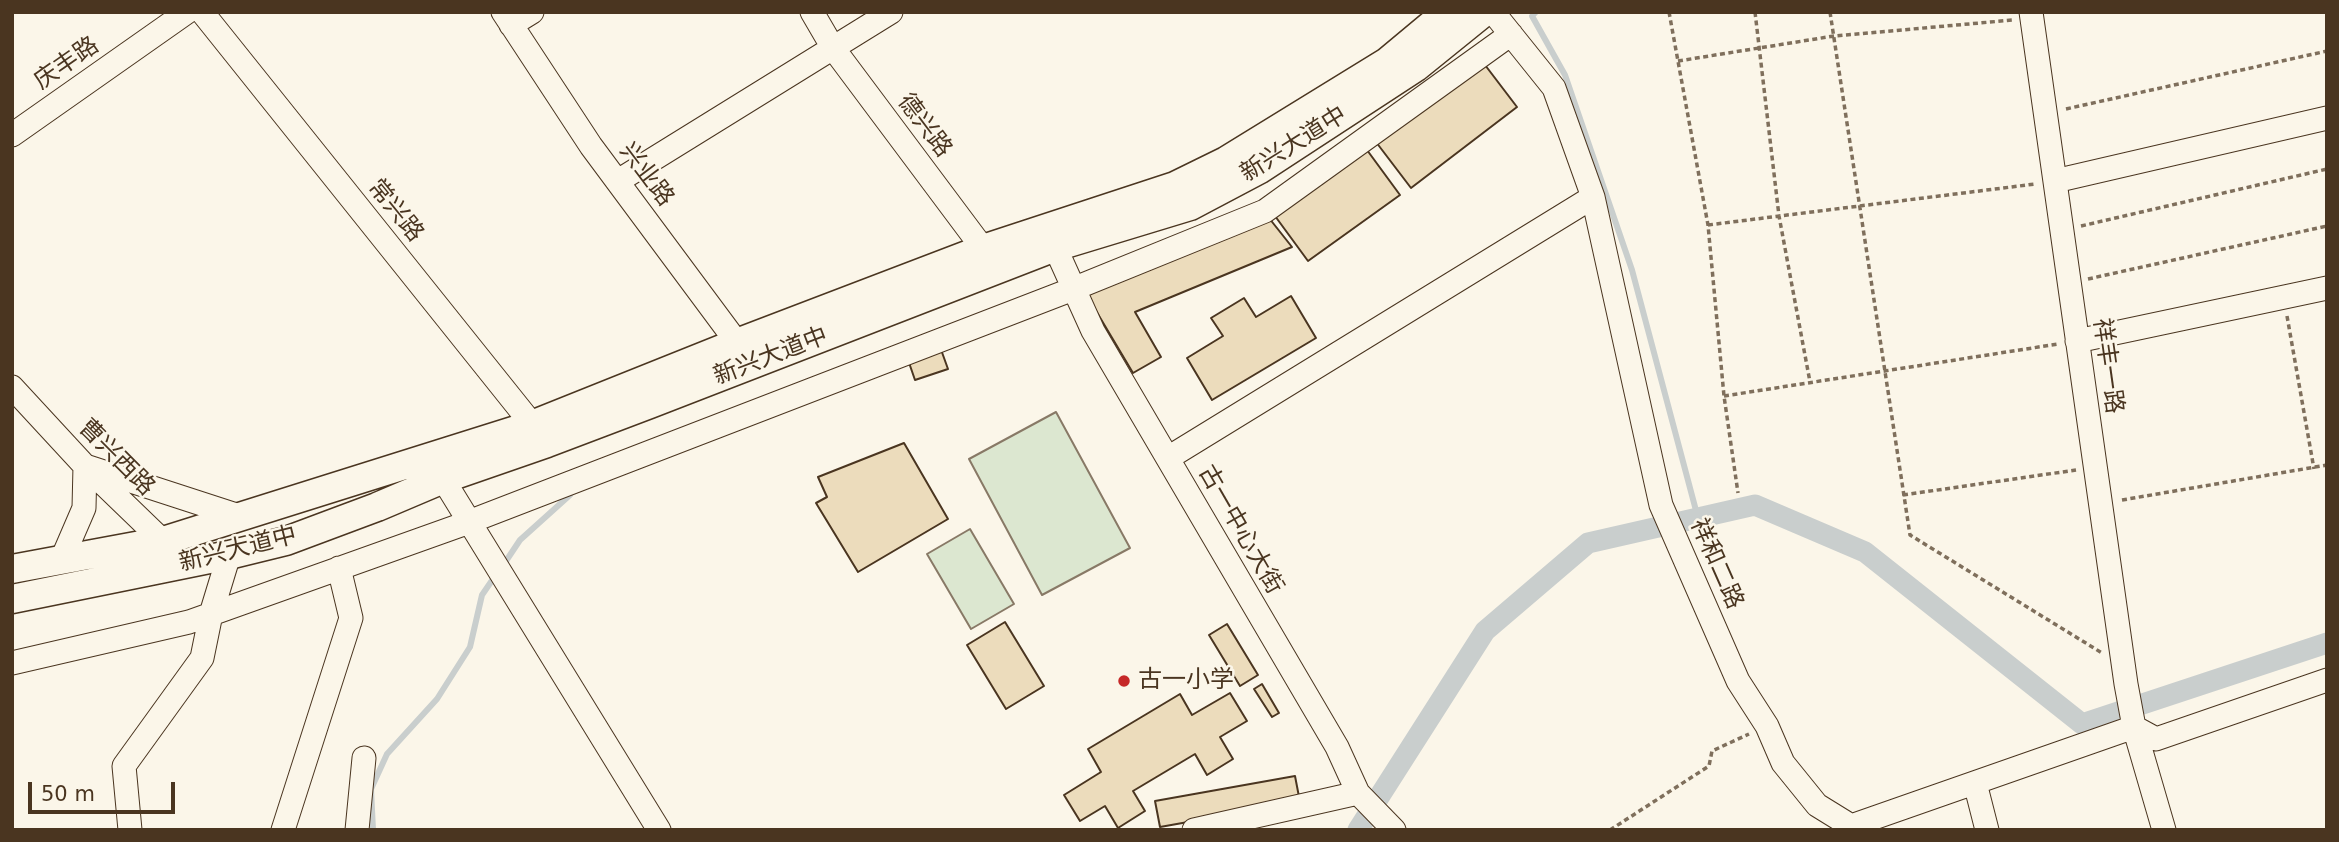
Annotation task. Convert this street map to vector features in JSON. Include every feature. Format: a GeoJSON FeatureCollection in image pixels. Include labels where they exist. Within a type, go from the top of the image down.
{"type":"FeatureCollection","features":[{"type":"Feature","properties":{"kind":"main road","name":"新兴大道中"},"geometry":{"type":"LineString","coordinates":[[12,599],[286,541],[377,507],[540,434],[1175,186],[1226,161],[1387,62],[1447,12]]}},
{"type":"Feature","properties":{"kind":"main road","name":"新兴大道中"},"geometry":{"type":"LineString","coordinates":[[990,259],[1055,247],[1190,206],[1260,169],[1416,67],[1484,12]]}},
{"type":"Feature","properties":{"kind":"main road","name":"新兴大道中"},"geometry":{"type":"LineString","coordinates":[[12,569],[163,541],[540,434]]}},
{"type":"Feature","properties":{"kind":"street","name":"庆丰路"},"geometry":{"type":"LineString","coordinates":[[12,135],[187,12]]}},
{"type":"Feature","properties":{"kind":"street","name":"常兴路"},"geometry":{"type":"LineString","coordinates":[[202,12],[540,434]]}},
{"type":"Feature","properties":{"kind":"street"},"geometry":{"type":"LineString","coordinates":[[507,18],[531,12]]}},
{"type":"Feature","properties":{"kind":"street","name":"德兴路"},"geometry":{"type":"LineString","coordinates":[[812,12],[833,48],[990,259]]}},
{"type":"Feature","properties":{"kind":"street"},"geometry":{"type":"LineString","coordinates":[[618,181],[891,12]]}},
{"type":"Feature","properties":{"kind":"street","name":"祥和二路"},"geometry":{"type":"LineString","coordinates":[[1493,12],[1554,88],[1594,197],[1661,505],[1738,681],[1767,726],[1783,763],[1817,804],[1851,826],[2134,727]]}},
{"type":"Feature","properties":{"kind":"street","name":"祥丰一路"},"geometry":{"type":"LineString","coordinates":[[2031,16],[2124,675],[2134,727],[2164,830]]}},
{"type":"Feature","properties":{"kind":"street","name":"兴业路"},"geometry":{"type":"LineString","coordinates":[[507,18],[591,146],[745,354]]}},
{"type":"Feature","properties":{"kind":"street"},"geometry":{"type":"LineString","coordinates":[[12,663],[189,622],[469,522],[1073,289],[1265,211],[1511,34]]}},
{"type":"Feature","properties":{"kind":"street"},"geometry":{"type":"LineString","coordinates":[[2054,181],[2327,118]]}},
{"type":"Feature","properties":{"kind":"street"},"geometry":{"type":"LineString","coordinates":[[1167,458],[1594,197]]}},
{"type":"Feature","properties":{"kind":"street","name":"古一中心大街"},"geometry":{"type":"LineString","coordinates":[[1055,247],[1093,331],[1337,747],[1358,793],[1392,828]]}},
{"type":"Feature","properties":{"kind":"street"},"geometry":{"type":"LineString","coordinates":[[2077,341],[2327,288]]}},
{"type":"Feature","properties":{"kind":"street","name":"曹兴西路"},"geometry":{"type":"LineString","coordinates":[[12,387],[85,466],[186,564]]}},
{"type":"Feature","properties":{"kind":"street"},"geometry":{"type":"LineString","coordinates":[[62,559],[84,508],[85,466],[242,517]]}},
{"type":"Feature","properties":{"kind":"street"},"geometry":{"type":"LineString","coordinates":[[443,479],[659,830]]}},
{"type":"Feature","properties":{"kind":"street"},"geometry":{"type":"LineString","coordinates":[[130,830],[124,766],[202,659],[211,614],[229,555]]}},
{"type":"Feature","properties":{"kind":"street"},"geometry":{"type":"LineString","coordinates":[[283,830],[351,618],[339,568]]}},
{"type":"Feature","properties":{"kind":"street"},"geometry":{"type":"LineString","coordinates":[[2134,727],[2156,739],[2327,680]]}},
{"type":"Feature","properties":{"kind":"street"},"geometry":{"type":"LineString","coordinates":[[357,830],[364,758]]}},
{"type":"Feature","properties":{"kind":"street"},"geometry":{"type":"LineString","coordinates":[[1975,783],[1987,830]]}},
{"type":"Feature","properties":{"kind":"street"},"geometry":{"type":"LineString","coordinates":[[1194,830],[1358,793]]}},
{"type":"Feature","properties":{"kind":"path"},"geometry":{"type":"LineString","coordinates":[[1669,12],[1707,225],[1724,396],[1738,493]]}},
{"type":"Feature","properties":{"kind":"path"},"geometry":{"type":"LineString","coordinates":[[1755,12],[1779,216],[1810,383]]}},
{"type":"Feature","properties":{"kind":"path"},"geometry":{"type":"LineString","coordinates":[[1830,12],[1910,535],[2124,675]]}},
{"type":"Feature","properties":{"kind":"path"},"geometry":{"type":"LineString","coordinates":[[1678,61],[1834,36],[2031,16]]}},
{"type":"Feature","properties":{"kind":"path"},"geometry":{"type":"LineString","coordinates":[[2045,114],[2327,51]]}},
{"type":"Feature","properties":{"kind":"path"},"geometry":{"type":"LineString","coordinates":[[2062,230],[2327,169]]}},
{"type":"Feature","properties":{"kind":"path"},"geometry":{"type":"LineString","coordinates":[[1707,225],[2054,181]]}},
{"type":"Feature","properties":{"kind":"path"},"geometry":{"type":"LineString","coordinates":[[2069,283],[2327,226]]}},
{"type":"Feature","properties":{"kind":"path"},"geometry":{"type":"LineString","coordinates":[[2284,297],[2314,469]]}},
{"type":"Feature","properties":{"kind":"path"},"geometry":{"type":"LineString","coordinates":[[1724,396],[2077,341]]}},
{"type":"Feature","properties":{"kind":"path"},"geometry":{"type":"LineString","coordinates":[[2100,503],[2327,465]]}},
{"type":"Feature","properties":{"kind":"path"},"geometry":{"type":"LineString","coordinates":[[1903,495],[2095,467]]}},
{"type":"Feature","properties":{"kind":"path"},"geometry":{"type":"LineString","coordinates":[[1610,830],[1709,766],[1712,751],[1767,726]]}},
{"type":"Feature","properties":{"kind":"green space"},"geometry":{"type":"Polygon","coordinates":[[[1056,412],[1130,548],[1042,595],[969,459],[1056,412]]]}},
{"type":"Feature","properties":{"kind":"green space"},"geometry":{"type":"Polygon","coordinates":[[[970,529],[1014,604],[971,629],[927,554],[970,529]]]}},
{"type":"Feature","properties":{"kind":"building"},"geometry":{"type":"Polygon","coordinates":[[[1482,61],[1517,107],[1411,188],[1376,142],[1482,61]]]}},
{"type":"Feature","properties":{"kind":"building"},"geometry":{"type":"Polygon","coordinates":[[[1367,150],[1400,195],[1308,261],[1275,216],[1367,150]]]}},
{"type":"Feature","properties":{"kind":"building"},"geometry":{"type":"Polygon","coordinates":[[[1269,218],[1292,247],[1135,312],[1161,357],[1133,373],[1083,289],[1269,218]]]}},
{"type":"Feature","properties":{"kind":"building"},"geometry":{"type":"Polygon","coordinates":[[[1291,296],[1316,338],[1212,400],[1187,358],[1223,336],[1211,318],[1244,298],[1256,317],[1291,296]]]}},
{"type":"Feature","properties":{"kind":"building"},"geometry":{"type":"Polygon","coordinates":[[[939,344],[948,369],[915,380],[906,354],[939,344]]]}},
{"type":"Feature","properties":{"kind":"building"},"geometry":{"type":"Polygon","coordinates":[[[904,443],[948,519],[858,572],[816,503],[827,497],[818,477],[904,443]]]}},
{"type":"Feature","properties":{"kind":"building"},"geometry":{"type":"Polygon","coordinates":[[[1005,622],[1044,686],[1006,709],[967,645],[1005,622]]]}},
{"type":"Feature","properties":{"kind":"building"},"geometry":{"type":"Polygon","coordinates":[[[1227,624],[1258,675],[1240,686],[1209,635],[1227,624]]]}},
{"type":"Feature","properties":{"kind":"building"},"geometry":{"type":"Polygon","coordinates":[[[1262,684],[1279,713],[1272,717],[1254,689],[1262,684]]]}},
{"type":"Feature","properties":{"kind":"building"},"geometry":{"type":"Polygon","coordinates":[[[1230,693],[1247,721],[1220,737],[1233,759],[1207,775],[1195,754],[1133,791],[1145,811],[1118,828],[1105,806],[1080,821],[1064,795],[1101,772],[1088,749],[1180,694],[1192,715],[1230,693]]]}},
{"type":"Feature","properties":{"kind":"building"},"geometry":{"type":"Polygon","coordinates":[[[1295,776],[1300,802],[1160,827],[1155,801],[1295,776]]]}},
{"type":"Feature","properties":{"kind":"waterway"},"geometry":{"type":"LineString","coordinates":[[1536,12],[1532,16],[1565,75],[1632,270],[1698,518]]}},
{"type":"Feature","properties":{"kind":"waterway"},"geometry":{"type":"LineString","coordinates":[[502,567],[520,540],[570,495]]}},
{"type":"Feature","properties":{"kind":"waterway"},"geometry":{"type":"LineString","coordinates":[[1358,830],[1485,631],[1588,543],[1755,505],[1865,552],[2082,724],[2327,643]]}},
{"type":"Feature","properties":{"kind":"waterway"},"geometry":{"type":"LineString","coordinates":[[373,830],[371,789],[387,754],[437,699],[470,647],[482,595],[495,576]]}},
{"type":"Feature","properties":{"kind":"place","name":"古一小学"},"geometry":{"type":"Point","coordinates":[1124,681]}}]}
